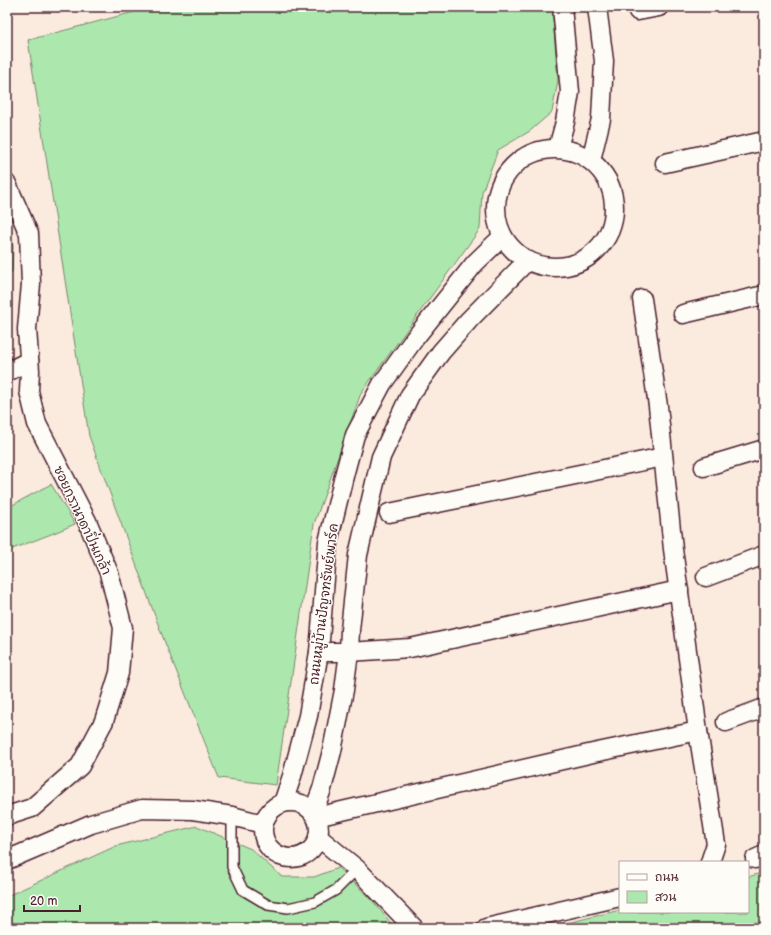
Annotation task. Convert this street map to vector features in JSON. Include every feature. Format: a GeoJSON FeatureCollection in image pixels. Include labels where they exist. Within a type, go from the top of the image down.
{"type":"FeatureCollection","features":[{"type":"Feature","properties":{"kind":"street"},"geometry":{"type":"LineString","coordinates":[[558,148],[565,122],[570,92],[562,7]]}},
{"type":"Feature","properties":{"kind":"street"},"geometry":{"type":"LineString","coordinates":[[591,160],[601,119],[604,61],[598,7]]}},
{"type":"Feature","properties":{"kind":"street"},"geometry":{"type":"LineString","coordinates":[[638,11],[659,7]]}},
{"type":"Feature","properties":{"kind":"street"},"geometry":{"type":"LineString","coordinates":[[665,163],[764,140]]}},
{"type":"Feature","properties":{"kind":"street"},"geometry":{"type":"LineString","coordinates":[[558,148],[576,152],[591,160],[608,180],[615,204],[612,229],[598,250],[577,264],[552,268],[527,262],[512,251],[502,237],[494,213],[498,188],[512,166],[533,152],[558,148]]}},
{"type":"Feature","properties":{"kind":"street","name":"ซอยกรานาดาปิ่นเกล้า"},"geometry":{"type":"LineString","coordinates":[[7,184],[29,234],[31,284],[27,330],[29,391],[37,424],[87,521],[106,567],[123,628],[119,673],[104,721],[80,766],[32,808],[7,816]]}},
{"type":"Feature","properties":{"kind":"street","name":"ถนนหมู่บ้านปัญจทรัพย์พาร์ค"},"geometry":{"type":"LineString","coordinates":[[283,803],[308,716],[319,652],[328,542],[355,435],[382,384],[415,338],[475,263],[502,237]]}},
{"type":"Feature","properties":{"kind":"street"},"geometry":{"type":"LineString","coordinates":[[314,815],[332,751],[344,690],[358,555],[366,513],[381,457],[410,395],[441,352],[469,320],[527,262]]}},
{"type":"Feature","properties":{"kind":"street"},"geometry":{"type":"LineString","coordinates":[[683,314],[764,294]]}},
{"type":"Feature","properties":{"kind":"street"},"geometry":{"type":"LineString","coordinates":[[642,299],[658,406],[679,590],[698,731],[716,844],[710,861]]}},
{"type":"Feature","properties":{"kind":"street"},"geometry":{"type":"LineString","coordinates":[[7,372],[29,361]]}},
{"type":"Feature","properties":{"kind":"street"},"geometry":{"type":"LineString","coordinates":[[704,467],[764,449]]}},
{"type":"Feature","properties":{"kind":"street"},"geometry":{"type":"LineString","coordinates":[[389,513],[663,457]]}},
{"type":"Feature","properties":{"kind":"street"},"geometry":{"type":"LineString","coordinates":[[706,577],[764,555]]}},
{"type":"Feature","properties":{"kind":"street"},"geometry":{"type":"LineString","coordinates":[[319,652],[349,652],[410,648],[679,590]]}},
{"type":"Feature","properties":{"kind":"street"},"geometry":{"type":"LineString","coordinates":[[321,627],[350,630]]}},
{"type":"Feature","properties":{"kind":"street"},"geometry":{"type":"LineString","coordinates":[[726,722],[764,708]]}},
{"type":"Feature","properties":{"kind":"street"},"geometry":{"type":"LineString","coordinates":[[314,815],[698,731]]}},
{"type":"Feature","properties":{"kind":"street"},"geometry":{"type":"LineString","coordinates":[[291,802],[307,807],[314,815],[319,827],[318,837],[314,846],[308,853],[299,857],[289,858],[279,856],[265,843],[262,833],[263,824],[267,815],[274,808],[283,803],[291,802]]}},
{"type":"Feature","properties":{"kind":"street"},"geometry":{"type":"LineString","coordinates":[[7,860],[91,824],[142,809],[193,810],[232,816],[263,824]]}},
{"type":"Feature","properties":{"kind":"street"},"geometry":{"type":"LineString","coordinates":[[318,837],[357,869],[414,928]]}},
{"type":"Feature","properties":{"kind":"street"},"geometry":{"type":"LineString","coordinates":[[486,928],[619,897]]}},
{"type":"Feature","properties":{"kind":"lane"},"geometry":{"type":"LineString","coordinates":[[232,816],[232,867],[243,890],[268,905],[288,908],[315,902],[336,890],[357,869]]}},
{"type":"Feature","properties":{"kind":"green space"},"geometry":{"type":"Polygon","coordinates":[[[153,7],[552,7],[558,81],[552,112],[530,131],[498,150],[482,192],[480,229],[361,393],[314,524],[276,785],[219,778],[162,635],[89,436],[28,40],[153,7]]]}},
{"type":"Feature","properties":{"kind":"green space"},"geometry":{"type":"Polygon","coordinates":[[[7,221],[13,246],[12,272],[7,272],[7,221]]]}},
{"type":"Feature","properties":{"kind":"green space"},"geometry":{"type":"Polygon","coordinates":[[[51,484],[75,524],[7,551],[7,508],[51,484]]]}},
{"type":"Feature","properties":{"kind":"green space"},"geometry":{"type":"Polygon","coordinates":[[[197,826],[251,849],[282,877],[314,877],[338,868],[372,900],[395,928],[7,928],[7,896],[116,846],[197,826]]]}},
{"type":"Feature","properties":{"kind":"green space"},"geometry":{"type":"Polygon","coordinates":[[[764,872],[764,928],[547,928],[619,910],[619,913],[749,913],[749,877],[764,872]]]}}]}
